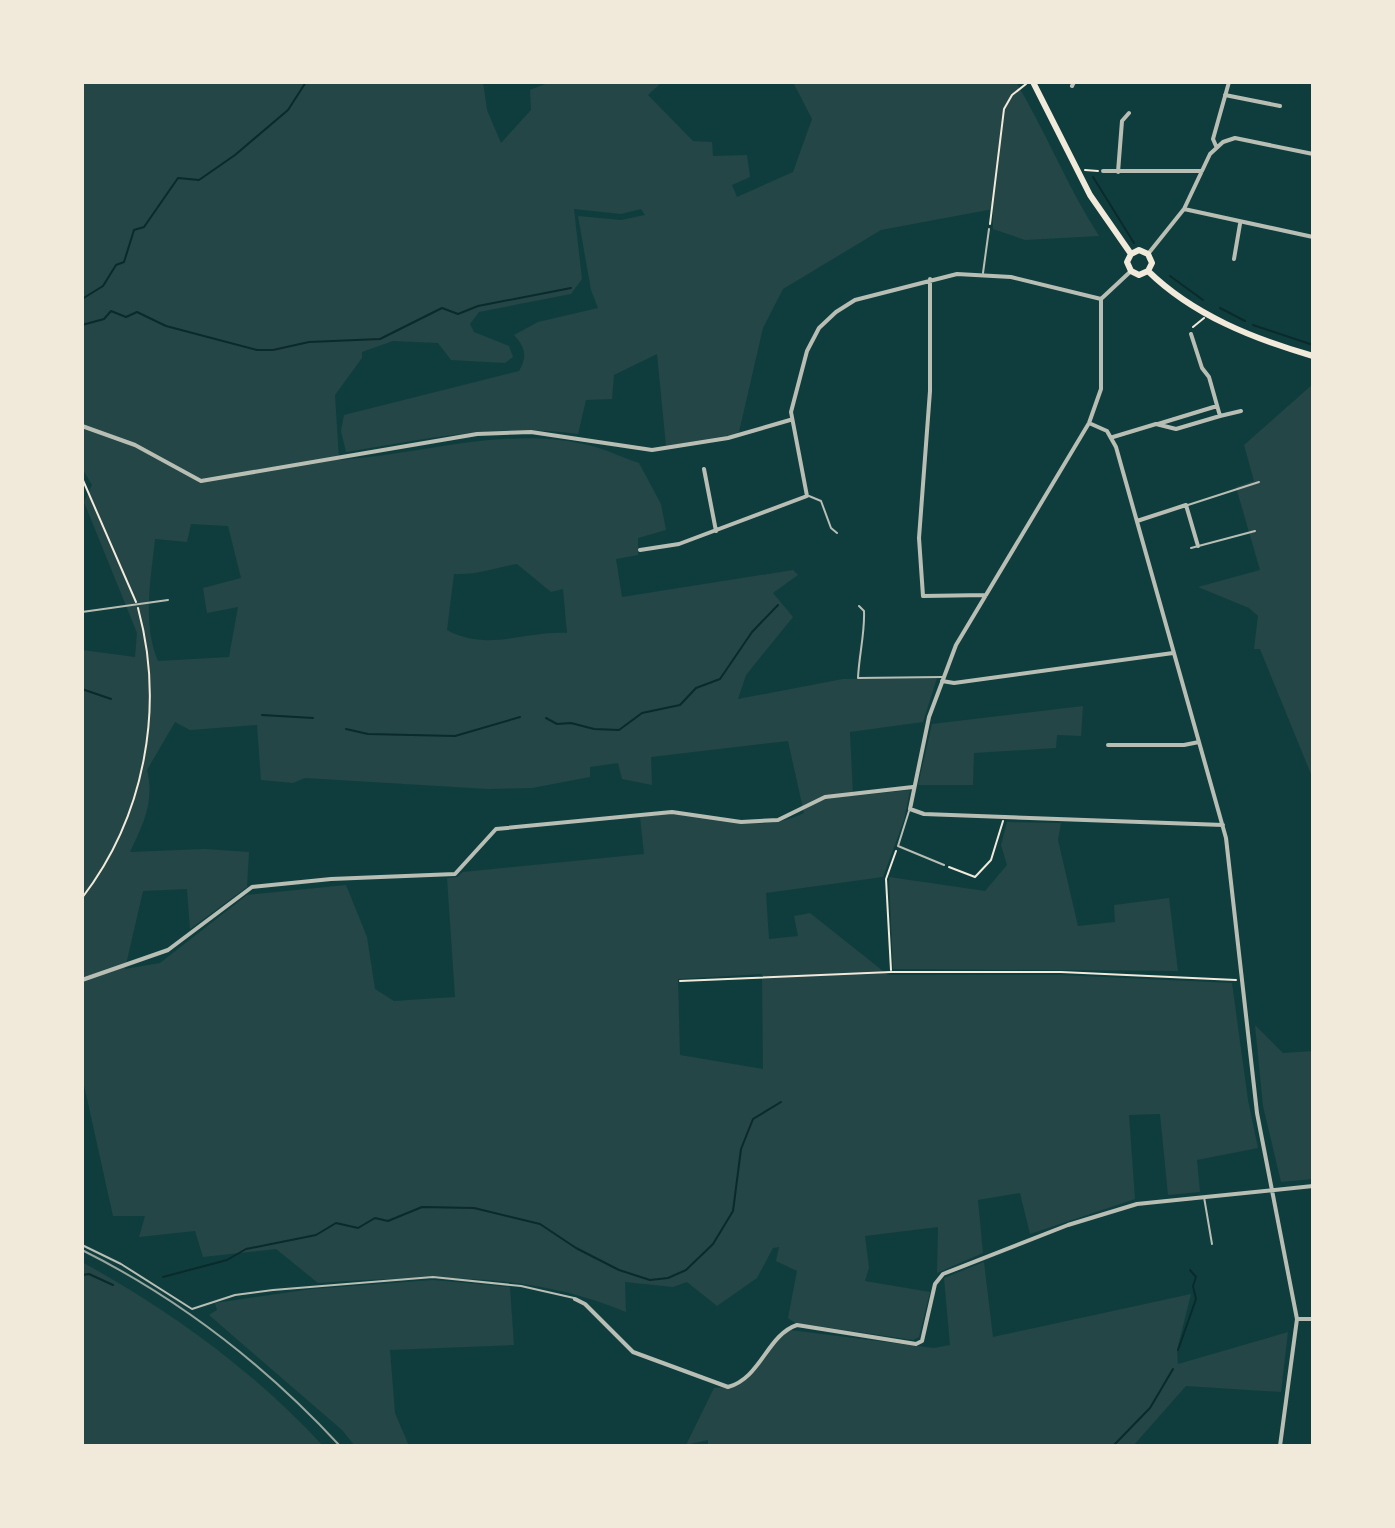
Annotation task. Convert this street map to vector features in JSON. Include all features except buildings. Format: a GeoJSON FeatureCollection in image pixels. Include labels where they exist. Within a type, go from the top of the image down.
{"type":"FeatureCollection","features":[{"type":"Feature","properties":{"kind":"main road"},"geometry":{"type":"LineString","coordinates":[[1034,83],[1100,213],[1131,254]]}},
{"type":"Feature","properties":{"kind":"main road"},"geometry":{"type":"LineString","coordinates":[[1139,250],[1148,254],[1152,263],[1148,271],[1139,275],[1131,271],[1127,262],[1131,254],[1139,250]]}},
{"type":"Feature","properties":{"kind":"main road"},"geometry":{"type":"LineString","coordinates":[[1148,271],[1207,314],[1267,341],[1313,356]]}},
{"type":"Feature","properties":{"kind":"street"},"geometry":{"type":"LineString","coordinates":[[1216,146],[1213,139],[1229,82]]}},
{"type":"Feature","properties":{"kind":"street"},"geometry":{"type":"LineString","coordinates":[[1225,95],[1280,106]]}},
{"type":"Feature","properties":{"kind":"street"},"geometry":{"type":"LineString","coordinates":[[1118,172],[1122,121],[1129,113]]}},
{"type":"Feature","properties":{"kind":"street"},"geometry":{"type":"LineString","coordinates":[[1148,254],[1184,209],[1216,146],[1235,138],[1313,154]]}},
{"type":"Feature","properties":{"kind":"street"},"geometry":{"type":"LineString","coordinates":[[1103,171],[1202,171]]}},
{"type":"Feature","properties":{"kind":"street"},"geometry":{"type":"LineString","coordinates":[[1184,209],[1240,224],[1313,237]]}},
{"type":"Feature","properties":{"kind":"street"},"geometry":{"type":"LineString","coordinates":[[1234,259],[1240,224]]}},
{"type":"Feature","properties":{"kind":"street"},"geometry":{"type":"LineString","coordinates":[[1131,271],[1101,299],[1101,389],[1089,423],[956,645],[942,679],[929,717],[910,809],[924,814],[1223,825]]}},
{"type":"Feature","properties":{"kind":"street"},"geometry":{"type":"LineString","coordinates":[[640,550],[679,544],[807,496],[790,420],[807,351],[819,328],[855,300],[930,279],[983,273],[1101,299]]}},
{"type":"Feature","properties":{"kind":"street"},"geometry":{"type":"LineString","coordinates":[[930,279],[930,391],[919,538],[923,596],[986,595]]}},
{"type":"Feature","properties":{"kind":"street"},"geometry":{"type":"LineString","coordinates":[[1191,334],[1220,416]]}},
{"type":"Feature","properties":{"kind":"street"},"geometry":{"type":"LineString","coordinates":[[1113,437],[1217,406]]}},
{"type":"Feature","properties":{"kind":"street"},"geometry":{"type":"LineString","coordinates":[[1156,424],[1176,429],[1241,411]]}},
{"type":"Feature","properties":{"kind":"street"},"geometry":{"type":"LineString","coordinates":[[82,426],[135,445],[201,481],[477,434],[531,432],[641,450],[665,449],[728,438],[790,420]]}},
{"type":"Feature","properties":{"kind":"street"},"geometry":{"type":"LineString","coordinates":[[1089,423],[1113,437],[1223,825],[1257,1113],[1275,1190],[1297,1319],[1280,1446]]}},
{"type":"Feature","properties":{"kind":"street"},"geometry":{"type":"LineString","coordinates":[[704,469],[716,531]]}},
{"type":"Feature","properties":{"kind":"street"},"geometry":{"type":"LineString","coordinates":[[1136,521],[1186,505],[1198,546]]}},
{"type":"Feature","properties":{"kind":"street"},"geometry":{"type":"LineString","coordinates":[[942,679],[954,683],[1173,653]]}},
{"type":"Feature","properties":{"kind":"street"},"geometry":{"type":"LineString","coordinates":[[1108,745],[1199,742]]}},
{"type":"Feature","properties":{"kind":"street"},"geometry":{"type":"LineString","coordinates":[[82,980],[168,950],[252,887],[331,879],[455,874],[496,829],[672,812],[741,822],[778,820],[825,797],[913,787]]}},
{"type":"Feature","properties":{"kind":"street"},"geometry":{"type":"LineString","coordinates":[[575,1299],[585,1304],[633,1352],[709,1383],[728,1387],[736,1385],[759,1365],[788,1328],[797,1325],[916,1344],[922,1341],[935,1284],[943,1274],[1068,1225],[1137,1204],[1313,1186]]}},
{"type":"Feature","properties":{"kind":"street"},"geometry":{"type":"LineString","coordinates":[[1297,1319],[1313,1319]]}},
{"type":"Feature","properties":{"kind":"lane"},"geometry":{"type":"LineString","coordinates":[[983,273],[989,229]]}},
{"type":"Feature","properties":{"kind":"lane"},"geometry":{"type":"LineString","coordinates":[[1186,505],[1259,482]]}},
{"type":"Feature","properties":{"kind":"lane"},"geometry":{"type":"LineString","coordinates":[[807,496],[821,501],[831,528],[837,533]]}},
{"type":"Feature","properties":{"kind":"lane"},"geometry":{"type":"LineString","coordinates":[[1191,548],[1255,531]]}},
{"type":"Feature","properties":{"kind":"lane"},"geometry":{"type":"LineString","coordinates":[[82,612],[168,600]]}},
{"type":"Feature","properties":{"kind":"lane"},"geometry":{"type":"LineString","coordinates":[[859,606],[864,611],[865,628],[859,647],[858,678],[942,679]]}},
{"type":"Feature","properties":{"kind":"lane"},"geometry":{"type":"LineString","coordinates":[[910,809],[898,846],[944,865]]}},
{"type":"Feature","properties":{"kind":"lane"},"geometry":{"type":"LineString","coordinates":[[1204,1195],[1212,1244]]}},
{"type":"Feature","properties":{"kind":"lane"},"geometry":{"type":"LineString","coordinates":[[82,1245],[121,1264],[192,1309],[235,1295],[433,1277],[521,1286],[575,1299]]}},
{"type":"Feature","properties":{"kind":"path"},"geometry":{"type":"LineString","coordinates":[[989,229],[1004,109],[1012,95],[1024,84],[1034,83]]}},
{"type":"Feature","properties":{"kind":"path"},"geometry":{"type":"LineString","coordinates":[[1077,169],[1103,171]]}},
{"type":"Feature","properties":{"kind":"path"},"geometry":{"type":"LineString","coordinates":[[1191,334],[1207,314]]}},
{"type":"Feature","properties":{"kind":"path"},"geometry":{"type":"LineString","coordinates":[[82,478],[137,607],[145,636],[150,696],[144,763],[122,833],[82,898]]}},
{"type":"Feature","properties":{"kind":"path"},"geometry":{"type":"LineString","coordinates":[[944,865],[975,877],[991,860],[1005,816]]}},
{"type":"Feature","properties":{"kind":"path"},"geometry":{"type":"LineString","coordinates":[[891,972],[886,879],[898,846]]}},
{"type":"Feature","properties":{"kind":"path"},"geometry":{"type":"LineString","coordinates":[[680,981],[891,972],[1061,972],[1241,980]]}},
{"type":"Feature","properties":{"kind":"shaded area"},"geometry":{"type":"Polygon","coordinates":[[[82,82],[483,82],[487,110],[501,143],[531,110],[530,90],[550,82],[662,82],[648,95],[693,141],[712,142],[713,156],[747,155],[750,177],[732,185],[737,197],[793,172],[812,119],[793,82],[1016,82],[1099,236],[1025,240],[993,229],[993,209],[881,230],[783,289],[763,328],[739,432],[732,435],[666,446],[657,354],[614,375],[612,399],[586,400],[578,434],[490,431],[346,452],[341,431],[344,415],[519,371],[524,352],[514,335],[538,322],[598,308],[591,290],[578,216],[621,220],[645,215],[641,209],[621,214],[574,209],[582,279],[571,294],[479,312],[470,324],[474,332],[509,346],[513,357],[505,363],[451,360],[438,343],[393,341],[362,352],[362,358],[335,395],[339,460],[497,439],[560,440],[592,446],[639,463],[661,504],[666,530],[638,538],[638,555],[616,559],[622,597],[793,570],[798,575],[773,593],[793,617],[746,675],[738,699],[843,679],[937,678],[923,722],[850,732],[853,796],[910,790],[904,820],[883,877],[766,893],[769,939],[798,936],[794,916],[810,913],[888,975],[1060,975],[1232,983],[1248,1100],[1258,1148],[1197,1160],[1200,1192],[1168,1195],[1160,1114],[1129,1115],[1135,1199],[1030,1234],[1020,1193],[978,1200],[983,1253],[937,1273],[938,1227],[865,1236],[869,1268],[865,1281],[930,1292],[919,1337],[913,1340],[795,1323],[788,1318],[797,1271],[776,1261],[779,1247],[773,1248],[757,1278],[717,1306],[687,1282],[673,1287],[625,1282],[626,1312],[550,1289],[474,1279],[318,1283],[276,1249],[203,1257],[195,1231],[139,1237],[145,1216],[113,1216],[82,1076],[82,650],[135,657],[137,633],[84,502],[92,485],[82,468],[82,82]],[[191,524],[187,542],[155,539],[149,616],[158,661],[229,657],[238,607],[207,613],[203,588],[241,578],[228,526],[191,524]],[[517,564],[454,574],[447,630],[462,636],[491,640],[567,633],[563,589],[551,592],[517,564]],[[175,722],[147,770],[149,802],[130,852],[205,849],[249,852],[247,887],[190,929],[187,889],[143,891],[125,969],[160,963],[247,895],[346,885],[367,937],[375,989],[394,1001],[455,997],[447,878],[457,877],[463,872],[644,854],[640,817],[689,815],[754,824],[771,823],[804,813],[788,741],[651,757],[652,785],[622,779],[618,763],[590,767],[590,777],[532,788],[488,789],[305,778],[293,783],[261,780],[257,725],[190,730],[175,722]],[[762,974],[678,979],[680,1055],[763,1069],[762,974]]]}},
{"type":"Feature","properties":{"kind":"shaded area"},"geometry":{"type":"Polygon","coordinates":[[[1313,384],[1313,779],[1260,649],[1254,649],[1258,616],[1249,608],[1198,587],[1260,570],[1236,487],[1254,481],[1244,445],[1313,384]]]}},
{"type":"Feature","properties":{"kind":"shaded area"},"geometry":{"type":"Polygon","coordinates":[[[1083,706],[1081,736],[1057,735],[1056,748],[974,753],[973,785],[918,785],[932,724],[1083,706]]]}},
{"type":"Feature","properties":{"kind":"shaded area"},"geometry":{"type":"Polygon","coordinates":[[[1007,822],[1061,823],[1058,840],[1078,926],[1115,922],[1114,905],[1169,898],[1178,971],[893,969],[889,877],[985,891],[1007,865],[1001,845],[1007,822]]]}},
{"type":"Feature","properties":{"kind":"shaded area"},"geometry":{"type":"Polygon","coordinates":[[[1255,1025],[1283,1053],[1313,1051],[1313,1179],[1281,1182],[1263,1106],[1255,1025]]]}},
{"type":"Feature","properties":{"kind":"shaded area"},"geometry":{"type":"Polygon","coordinates":[[[82,1262],[148,1301],[210,1344],[269,1392],[323,1446],[82,1446],[82,1262]]]}},
{"type":"Feature","properties":{"kind":"shaded area"},"geometry":{"type":"Polygon","coordinates":[[[984,1262],[993,1337],[1191,1294],[1177,1350],[1178,1364],[1288,1332],[1281,1392],[1186,1386],[1133,1446],[708,1446],[708,1440],[686,1445],[714,1388],[729,1386],[750,1375],[790,1330],[934,1348],[950,1345],[944,1278],[984,1262]]]}},
{"type":"Feature","properties":{"kind":"shaded area"},"geometry":{"type":"Polygon","coordinates":[[[433,1280],[510,1287],[514,1345],[390,1350],[395,1413],[409,1446],[355,1446],[342,1430],[209,1315],[217,1310],[215,1303],[312,1289],[433,1280]]]}},
{"type":"Feature","properties":{"kind":"waterway"},"geometry":{"type":"LineString","coordinates":[[82,299],[103,286],[116,265],[124,262],[134,230],[144,227],[178,178],[199,180],[235,155],[288,110],[306,82]]}},
{"type":"Feature","properties":{"kind":"waterway"},"geometry":{"type":"LineString","coordinates":[[1093,177],[1134,243]]}},
{"type":"Feature","properties":{"kind":"waterway"},"geometry":{"type":"LineString","coordinates":[[1170,276],[1203,300]]}},
{"type":"Feature","properties":{"kind":"waterway"},"geometry":{"type":"LineString","coordinates":[[82,325],[104,319],[111,311],[126,317],[137,312],[166,326],[257,350],[273,350],[309,342],[380,339],[442,308],[458,314],[478,306],[571,288]]}},
{"type":"Feature","properties":{"kind":"waterway"},"geometry":{"type":"LineString","coordinates":[[1220,308],[1245,321]]}},
{"type":"Feature","properties":{"kind":"waterway"},"geometry":{"type":"LineString","coordinates":[[1253,325],[1313,345]]}},
{"type":"Feature","properties":{"kind":"waterway"},"geometry":{"type":"LineString","coordinates":[[546,718],[557,724],[619,730],[642,713],[680,705],[696,688],[720,679],[752,632],[778,605]]}},
{"type":"Feature","properties":{"kind":"waterway"},"geometry":{"type":"LineString","coordinates":[[82,689],[111,699]]}},
{"type":"Feature","properties":{"kind":"waterway"},"geometry":{"type":"LineString","coordinates":[[262,715],[313,718]]}},
{"type":"Feature","properties":{"kind":"waterway"},"geometry":{"type":"LineString","coordinates":[[346,729],[368,734],[455,736],[520,717]]}},
{"type":"Feature","properties":{"kind":"waterway"},"geometry":{"type":"LineString","coordinates":[[163,1277],[227,1260],[246,1249],[316,1235],[336,1223],[358,1228],[375,1218],[388,1221],[422,1207],[474,1208],[540,1224],[576,1248],[619,1270],[650,1280],[668,1278],[686,1270],[713,1244],[733,1211],[741,1149],[753,1119],[781,1102]]}},
{"type":"Feature","properties":{"kind":"waterway"},"geometry":{"type":"LineString","coordinates":[[1178,1350],[1196,1299],[1193,1286],[1196,1277],[1190,1270]]}},
{"type":"Feature","properties":{"kind":"waterway"},"geometry":{"type":"LineString","coordinates":[[82,1275],[89,1274],[113,1285]]}},
{"type":"Feature","properties":{"kind":"waterway"},"geometry":{"type":"LineString","coordinates":[[1113,1446],[1150,1408],[1173,1369]]}},
{"type":"Feature","properties":{"kind":"railway"},"geometry":{"type":"LineString","coordinates":[[82,1250],[153,1290],[220,1336],[282,1389],[340,1446]]}}]}
